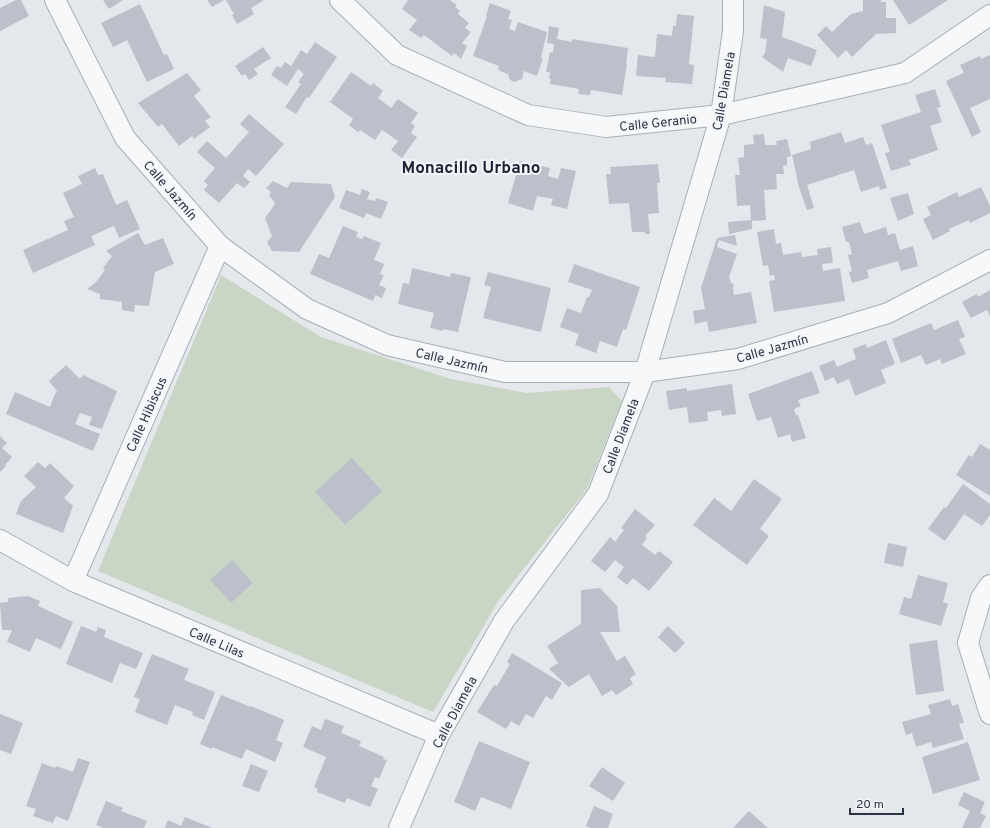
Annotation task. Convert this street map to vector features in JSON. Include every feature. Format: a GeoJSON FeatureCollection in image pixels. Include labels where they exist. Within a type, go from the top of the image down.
{"type":"FeatureCollection","features":[{"type":"Feature","properties":{"kind":"street","name":"Calle Jazmín"},"geometry":{"type":"LineString","coordinates":[[54,0],[125,138],[220,246],[307,309],[387,345],[505,372],[645,372],[738,359],[888,313],[990,260]]}},
{"type":"Feature","properties":{"kind":"street","name":"Calle Geranio"},"geometry":{"type":"LineString","coordinates":[[340,0],[397,55],[528,115],[606,127],[721,115],[905,73],[990,15]]}},
{"type":"Feature","properties":{"kind":"street","name":"Calle Diamela"},"geometry":{"type":"LineString","coordinates":[[400,828],[439,735],[504,621],[598,494],[645,372],[721,115],[733,31],[733,0]]}},
{"type":"Feature","properties":{"kind":"street","name":"Calle Hibiscus"},"geometry":{"type":"LineString","coordinates":[[73,581],[220,246]]}},
{"type":"Feature","properties":{"kind":"street","name":"Calle Lilas"},"geometry":{"type":"LineString","coordinates":[[0,540],[73,581],[439,735]]}},
{"type":"Feature","properties":{"kind":"street"},"geometry":{"type":"LineString","coordinates":[[990,584],[981,598],[968,643],[990,714]]}},
{"type":"Feature","properties":{"kind":"green space"},"geometry":{"type":"Polygon","coordinates":[[[221,275],[321,337],[451,379],[527,393],[609,387],[622,401],[587,489],[499,600],[433,712],[98,571],[221,275]]]}},
{"type":"Feature","properties":{"kind":"building"},"geometry":{"type":"Polygon","coordinates":[[[16,0],[21,0],[29,16],[0,31],[0,8],[16,0]]]}},
{"type":"Feature","properties":{"kind":"building"},"geometry":{"type":"Polygon","coordinates":[[[103,0],[123,0],[109,9],[103,0]]]}},
{"type":"Feature","properties":{"kind":"building"},"geometry":{"type":"Polygon","coordinates":[[[207,0],[224,0],[212,7],[207,0]]]}},
{"type":"Feature","properties":{"kind":"building"},"geometry":{"type":"Polygon","coordinates":[[[226,0],[264,0],[251,8],[254,14],[237,24],[232,15],[234,14],[226,0]]]}},
{"type":"Feature","properties":{"kind":"building"},"geometry":{"type":"Polygon","coordinates":[[[408,0],[450,0],[457,5],[455,7],[460,11],[458,14],[469,23],[465,28],[471,32],[462,43],[467,46],[461,59],[454,53],[452,56],[424,35],[421,38],[409,30],[417,20],[402,9],[408,0]]]}},
{"type":"Feature","properties":{"kind":"building"},"geometry":{"type":"Polygon","coordinates":[[[863,0],[881,0],[881,2],[886,2],[886,18],[896,18],[896,33],[876,34],[852,57],[846,50],[838,58],[817,35],[826,26],[832,32],[851,14],[863,11],[863,0]]]}},
{"type":"Feature","properties":{"kind":"building"},"geometry":{"type":"Polygon","coordinates":[[[893,0],[948,0],[909,25],[893,0]]]}},
{"type":"Feature","properties":{"kind":"building"},"geometry":{"type":"Polygon","coordinates":[[[490,3],[511,11],[508,19],[512,20],[509,29],[515,31],[518,22],[547,32],[541,58],[543,58],[537,76],[524,71],[522,79],[514,82],[510,80],[508,74],[498,70],[499,66],[473,56],[490,3]]]}},
{"type":"Feature","properties":{"kind":"building"},"geometry":{"type":"Polygon","coordinates":[[[140,4],[164,55],[167,54],[174,69],[147,82],[127,40],[113,47],[101,23],[140,4]]]}},
{"type":"Feature","properties":{"kind":"building"},"geometry":{"type":"Polygon","coordinates":[[[764,5],[785,12],[782,37],[817,50],[811,66],[788,58],[783,72],[762,57],[765,53],[767,39],[760,38],[764,5]]]}},
{"type":"Feature","properties":{"kind":"building"},"geometry":{"type":"Polygon","coordinates":[[[677,14],[694,16],[689,64],[694,65],[692,84],[665,82],[666,78],[636,76],[638,55],[655,57],[657,34],[672,36],[673,26],[676,26],[677,14]]]}},
{"type":"Feature","properties":{"kind":"building"},"geometry":{"type":"Polygon","coordinates":[[[549,26],[559,28],[557,39],[572,42],[572,39],[628,48],[622,95],[591,90],[590,95],[578,94],[579,89],[550,84],[550,72],[546,72],[550,52],[553,53],[554,44],[547,43],[549,26]]]}},
{"type":"Feature","properties":{"kind":"building"},"geometry":{"type":"Polygon","coordinates":[[[315,42],[337,57],[309,98],[307,97],[296,114],[285,107],[301,84],[298,82],[304,74],[298,69],[287,86],[271,75],[277,66],[281,68],[285,62],[291,66],[301,50],[307,54],[315,42]]]}},
{"type":"Feature","properties":{"kind":"building"},"geometry":{"type":"Polygon","coordinates":[[[263,47],[271,58],[254,69],[258,74],[249,80],[245,74],[242,76],[235,66],[263,47]]]}},
{"type":"Feature","properties":{"kind":"building"},"geometry":{"type":"Polygon","coordinates":[[[990,55],[990,99],[970,108],[981,132],[972,137],[946,81],[964,73],[960,65],[980,56],[981,59],[990,55]]]}},
{"type":"Feature","properties":{"kind":"building"},"geometry":{"type":"Polygon","coordinates":[[[351,72],[371,86],[373,83],[383,91],[378,98],[391,108],[398,99],[418,113],[411,123],[415,126],[411,133],[417,137],[402,158],[391,150],[398,141],[382,130],[375,140],[360,130],[358,132],[349,125],[353,119],[330,102],[351,72]]]}},
{"type":"Feature","properties":{"kind":"building"},"geometry":{"type":"Polygon","coordinates":[[[187,73],[201,90],[194,96],[211,117],[205,121],[210,127],[194,139],[192,136],[179,146],[162,124],[158,127],[138,103],[187,73]]]}},
{"type":"Feature","properties":{"kind":"building"},"geometry":{"type":"Polygon","coordinates":[[[935,89],[941,107],[937,108],[942,122],[930,126],[938,150],[909,160],[911,165],[891,171],[885,153],[890,152],[881,125],[921,112],[915,95],[935,89]]]}},
{"type":"Feature","properties":{"kind":"building"},"geometry":{"type":"Polygon","coordinates":[[[249,114],[284,144],[256,176],[248,169],[243,176],[250,182],[244,188],[237,183],[219,203],[204,190],[208,185],[204,181],[215,168],[197,152],[207,141],[226,158],[249,132],[240,124],[249,114]]]}},
{"type":"Feature","properties":{"kind":"building"},"geometry":{"type":"Polygon","coordinates":[[[841,132],[845,143],[863,137],[866,145],[872,143],[887,188],[880,190],[879,186],[861,192],[854,170],[807,185],[814,208],[807,210],[799,187],[792,155],[811,149],[810,142],[841,132]]]}},
{"type":"Feature","properties":{"kind":"building"},"geometry":{"type":"Polygon","coordinates":[[[764,134],[765,145],[777,145],[776,141],[787,139],[791,156],[787,157],[787,165],[783,166],[784,174],[776,174],[777,189],[764,190],[766,220],[752,221],[752,229],[729,234],[728,222],[751,220],[750,205],[737,206],[735,175],[740,175],[738,158],[744,157],[744,145],[754,144],[753,135],[764,134]]]}},
{"type":"Feature","properties":{"kind":"building"},"geometry":{"type":"Polygon","coordinates":[[[520,161],[550,168],[548,176],[558,179],[561,168],[576,171],[567,209],[551,205],[553,199],[537,196],[533,211],[508,203],[520,161]]]}},
{"type":"Feature","properties":{"kind":"building"},"geometry":{"type":"Polygon","coordinates":[[[658,164],[660,183],[657,183],[659,213],[648,214],[650,234],[645,234],[645,232],[632,232],[629,203],[609,204],[606,174],[611,174],[610,167],[658,164]]]}},
{"type":"Feature","properties":{"kind":"building"},"geometry":{"type":"Polygon","coordinates":[[[95,168],[98,175],[103,174],[116,205],[127,200],[140,229],[119,238],[114,226],[91,236],[95,245],[33,273],[23,250],[68,230],[64,221],[74,217],[63,193],[82,184],[78,176],[95,168]]]}},
{"type":"Feature","properties":{"kind":"building"},"geometry":{"type":"Polygon","coordinates":[[[273,181],[287,188],[291,182],[331,184],[335,197],[299,252],[272,251],[267,242],[272,236],[265,218],[275,204],[269,196],[271,192],[266,188],[273,181]]]}},
{"type":"Feature","properties":{"kind":"building"},"geometry":{"type":"Polygon","coordinates":[[[981,187],[990,206],[990,213],[970,223],[969,220],[949,229],[950,231],[933,240],[923,219],[931,215],[927,207],[957,192],[959,197],[981,187]]]}},
{"type":"Feature","properties":{"kind":"building"},"geometry":{"type":"Polygon","coordinates":[[[362,189],[370,192],[367,199],[375,201],[376,198],[388,202],[381,219],[366,213],[364,218],[339,208],[346,190],[360,195],[362,189]]]}},
{"type":"Feature","properties":{"kind":"building"},"geometry":{"type":"Polygon","coordinates":[[[908,193],[914,214],[898,221],[890,198],[908,193]]]}},
{"type":"Feature","properties":{"kind":"building"},"geometry":{"type":"Polygon","coordinates":[[[860,222],[864,234],[886,227],[888,235],[895,233],[900,250],[913,246],[918,266],[901,271],[898,261],[867,270],[869,278],[852,283],[849,272],[852,271],[848,255],[852,254],[849,242],[846,242],[842,227],[860,222]]]}},
{"type":"Feature","properties":{"kind":"building"},"geometry":{"type":"Polygon","coordinates":[[[343,226],[358,232],[356,237],[362,239],[364,236],[381,243],[374,260],[384,264],[380,274],[384,275],[379,285],[386,288],[382,298],[375,295],[373,301],[310,274],[319,254],[329,258],[343,226]]]}},
{"type":"Feature","properties":{"kind":"building"},"geometry":{"type":"Polygon","coordinates":[[[774,229],[776,244],[781,243],[783,255],[801,252],[802,257],[818,255],[817,249],[831,247],[833,263],[822,264],[823,271],[840,268],[845,301],[774,312],[769,281],[775,280],[774,275],[770,276],[768,265],[763,266],[757,232],[774,229]]]}},
{"type":"Feature","properties":{"kind":"building"},"geometry":{"type":"Polygon","coordinates":[[[138,233],[145,245],[163,238],[174,264],[155,272],[149,306],[135,305],[134,312],[122,310],[122,302],[100,299],[100,294],[87,289],[96,282],[105,270],[103,268],[112,256],[106,251],[138,233]]]}},
{"type":"Feature","properties":{"kind":"building"},"geometry":{"type":"Polygon","coordinates":[[[735,235],[737,246],[719,240],[717,247],[737,254],[729,277],[731,283],[734,284],[734,295],[751,292],[757,323],[709,332],[707,321],[695,324],[693,311],[705,309],[701,288],[717,238],[735,235]]]}},
{"type":"Feature","properties":{"kind":"building"},"geometry":{"type":"Polygon","coordinates":[[[574,264],[640,287],[626,330],[623,329],[617,347],[600,341],[596,353],[575,345],[579,334],[560,327],[567,308],[581,313],[587,297],[589,297],[592,290],[568,282],[574,264]]]}},
{"type":"Feature","properties":{"kind":"building"},"geometry":{"type":"Polygon","coordinates":[[[412,268],[450,277],[451,273],[471,277],[458,332],[430,328],[434,313],[398,304],[403,283],[409,284],[412,268]]]}},
{"type":"Feature","properties":{"kind":"building"},"geometry":{"type":"Polygon","coordinates":[[[488,272],[551,288],[541,332],[483,318],[491,287],[484,285],[488,272]]]}},
{"type":"Feature","properties":{"kind":"building"},"geometry":{"type":"Polygon","coordinates":[[[990,290],[990,316],[987,310],[971,318],[962,302],[977,294],[978,297],[990,290]]]}},
{"type":"Feature","properties":{"kind":"building"},"geometry":{"type":"Polygon","coordinates":[[[958,320],[965,337],[959,339],[966,354],[942,364],[940,359],[926,365],[921,355],[901,363],[892,339],[931,323],[934,330],[958,320]]]}},
{"type":"Feature","properties":{"kind":"building"},"geometry":{"type":"Polygon","coordinates":[[[886,340],[895,364],[881,370],[886,383],[855,396],[849,379],[837,384],[834,377],[825,381],[819,366],[834,360],[837,367],[856,359],[853,349],[866,344],[867,348],[886,340]]]}},
{"type":"Feature","properties":{"kind":"building"},"geometry":{"type":"Polygon","coordinates":[[[66,365],[80,379],[83,375],[117,391],[102,429],[89,425],[92,417],[80,413],[75,424],[100,434],[93,451],[6,414],[15,392],[50,407],[57,391],[49,381],[66,365]]]}},
{"type":"Feature","properties":{"kind":"building"},"geometry":{"type":"Polygon","coordinates":[[[812,371],[820,393],[798,400],[801,406],[794,409],[796,415],[798,415],[806,438],[792,442],[790,434],[778,438],[771,417],[757,421],[748,394],[812,371]]]}},
{"type":"Feature","properties":{"kind":"building"},"geometry":{"type":"Polygon","coordinates":[[[732,384],[736,414],[722,416],[721,410],[707,412],[708,421],[689,423],[687,407],[669,410],[666,391],[687,388],[687,391],[732,384]]]}},
{"type":"Feature","properties":{"kind":"building"},"geometry":{"type":"Polygon","coordinates":[[[0,436],[7,443],[2,448],[12,457],[0,472],[0,436]]]}},
{"type":"Feature","properties":{"kind":"building"},"geometry":{"type":"Polygon","coordinates":[[[980,444],[990,450],[990,496],[956,475],[969,455],[972,457],[980,444]]]}},
{"type":"Feature","properties":{"kind":"building"},"geometry":{"type":"Polygon","coordinates":[[[352,458],[382,491],[345,525],[315,492],[352,458]]]}},
{"type":"Feature","properties":{"kind":"building"},"geometry":{"type":"Polygon","coordinates":[[[38,462],[45,468],[50,463],[74,486],[64,498],[73,506],[63,533],[16,514],[21,501],[36,487],[24,476],[38,462]]]}},
{"type":"Feature","properties":{"kind":"building"},"geometry":{"type":"Polygon","coordinates":[[[754,479],[782,499],[760,529],[769,536],[747,565],[693,525],[714,498],[731,511],[754,479]]]}},
{"type":"Feature","properties":{"kind":"building"},"geometry":{"type":"Polygon","coordinates":[[[963,484],[990,504],[990,515],[982,526],[964,514],[945,541],[928,529],[944,507],[946,508],[963,484]]]}},
{"type":"Feature","properties":{"kind":"building"},"geometry":{"type":"Polygon","coordinates":[[[635,509],[655,525],[645,536],[647,538],[642,545],[655,555],[659,551],[673,562],[649,591],[633,578],[627,585],[617,577],[624,567],[615,560],[605,572],[591,561],[610,537],[615,542],[624,530],[621,528],[635,509]]]}},
{"type":"Feature","properties":{"kind":"building"},"geometry":{"type":"Polygon","coordinates":[[[888,543],[907,547],[903,567],[884,563],[888,543]]]}},
{"type":"Feature","properties":{"kind":"building"},"geometry":{"type":"Polygon","coordinates":[[[232,560],[253,583],[231,603],[210,580],[232,560]]]}},
{"type":"Feature","properties":{"kind":"building"},"geometry":{"type":"Polygon","coordinates":[[[918,575],[948,583],[943,602],[948,604],[941,626],[899,614],[904,597],[911,599],[918,575]]]}},
{"type":"Feature","properties":{"kind":"building"},"geometry":{"type":"Polygon","coordinates":[[[600,588],[617,606],[620,632],[600,632],[617,661],[625,656],[636,674],[630,678],[633,684],[616,695],[612,690],[602,696],[589,674],[569,687],[549,669],[558,663],[547,646],[581,624],[581,590],[600,588]]]}},
{"type":"Feature","properties":{"kind":"building"},"geometry":{"type":"Polygon","coordinates":[[[28,596],[40,601],[38,606],[73,622],[61,649],[36,638],[30,652],[7,642],[12,630],[2,630],[0,603],[8,602],[8,598],[28,596]]]}},
{"type":"Feature","properties":{"kind":"building"},"geometry":{"type":"Polygon","coordinates":[[[81,626],[96,632],[98,627],[106,630],[104,637],[143,653],[136,669],[120,663],[112,683],[66,664],[81,626]]]}},
{"type":"Feature","properties":{"kind":"building"},"geometry":{"type":"Polygon","coordinates":[[[668,626],[685,643],[675,653],[658,637],[668,626]]]}},
{"type":"Feature","properties":{"kind":"building"},"geometry":{"type":"Polygon","coordinates":[[[937,640],[944,691],[916,695],[909,644],[937,640]]]}},
{"type":"Feature","properties":{"kind":"building"},"geometry":{"type":"Polygon","coordinates":[[[512,653],[562,683],[552,700],[546,696],[533,718],[526,714],[519,726],[511,721],[506,729],[477,712],[494,685],[497,686],[510,664],[507,662],[512,653]]]}},
{"type":"Feature","properties":{"kind":"building"},"geometry":{"type":"Polygon","coordinates":[[[152,654],[189,669],[184,680],[215,692],[204,720],[192,715],[193,712],[175,705],[167,725],[135,712],[140,699],[134,697],[152,654]]]}},
{"type":"Feature","properties":{"kind":"building"},"geometry":{"type":"Polygon","coordinates":[[[221,695],[284,720],[276,740],[283,743],[275,762],[246,749],[242,759],[212,747],[212,749],[200,744],[221,695]]]}},
{"type":"Feature","properties":{"kind":"building"},"geometry":{"type":"Polygon","coordinates":[[[950,699],[952,706],[958,704],[964,723],[959,724],[964,739],[933,748],[931,742],[916,747],[912,733],[906,735],[902,722],[931,714],[928,705],[950,699]]]}},
{"type":"Feature","properties":{"kind":"building"},"geometry":{"type":"Polygon","coordinates":[[[0,714],[23,723],[11,754],[0,750],[0,714]]]}},
{"type":"Feature","properties":{"kind":"building"},"geometry":{"type":"Polygon","coordinates":[[[325,719],[344,726],[341,733],[361,741],[359,746],[384,757],[383,759],[387,760],[379,779],[375,777],[371,786],[378,789],[370,807],[347,798],[345,803],[317,792],[318,789],[314,787],[326,757],[303,747],[312,726],[321,730],[325,719]]]}},
{"type":"Feature","properties":{"kind":"building"},"geometry":{"type":"Polygon","coordinates":[[[479,741],[530,762],[511,809],[481,797],[475,811],[454,802],[479,741]]]}},
{"type":"Feature","properties":{"kind":"building"},"geometry":{"type":"Polygon","coordinates":[[[968,742],[980,780],[933,794],[922,757],[968,742]]]}},
{"type":"Feature","properties":{"kind":"building"},"geometry":{"type":"Polygon","coordinates":[[[78,758],[90,762],[68,821],[56,816],[53,823],[33,816],[36,809],[26,806],[42,763],[73,772],[78,758]]]}},
{"type":"Feature","properties":{"kind":"building"},"geometry":{"type":"Polygon","coordinates":[[[251,764],[268,771],[259,792],[242,786],[251,764]]]}},
{"type":"Feature","properties":{"kind":"building"},"geometry":{"type":"Polygon","coordinates":[[[602,767],[625,783],[613,801],[589,786],[602,767]]]}},
{"type":"Feature","properties":{"kind":"building"},"geometry":{"type":"Polygon","coordinates":[[[964,792],[985,802],[980,813],[986,816],[980,828],[962,828],[970,811],[958,805],[964,792]]]}},
{"type":"Feature","properties":{"kind":"building"},"geometry":{"type":"Polygon","coordinates":[[[106,801],[123,808],[121,811],[147,821],[144,828],[103,828],[96,825],[106,801]]]}},
{"type":"Feature","properties":{"kind":"building"},"geometry":{"type":"Polygon","coordinates":[[[594,806],[613,814],[608,828],[591,828],[586,826],[594,806]]]}},
{"type":"Feature","properties":{"kind":"building"},"geometry":{"type":"Polygon","coordinates":[[[749,811],[768,828],[733,828],[749,811]]]}},
{"type":"Feature","properties":{"kind":"building"},"geometry":{"type":"Polygon","coordinates":[[[185,817],[212,828],[165,828],[168,820],[181,826],[185,817]]]}},
{"type":"Feature","properties":{"kind":"district","name":"Monacillo Urbano"},"geometry":{"type":"Point","coordinates":[471,167]}}]}
